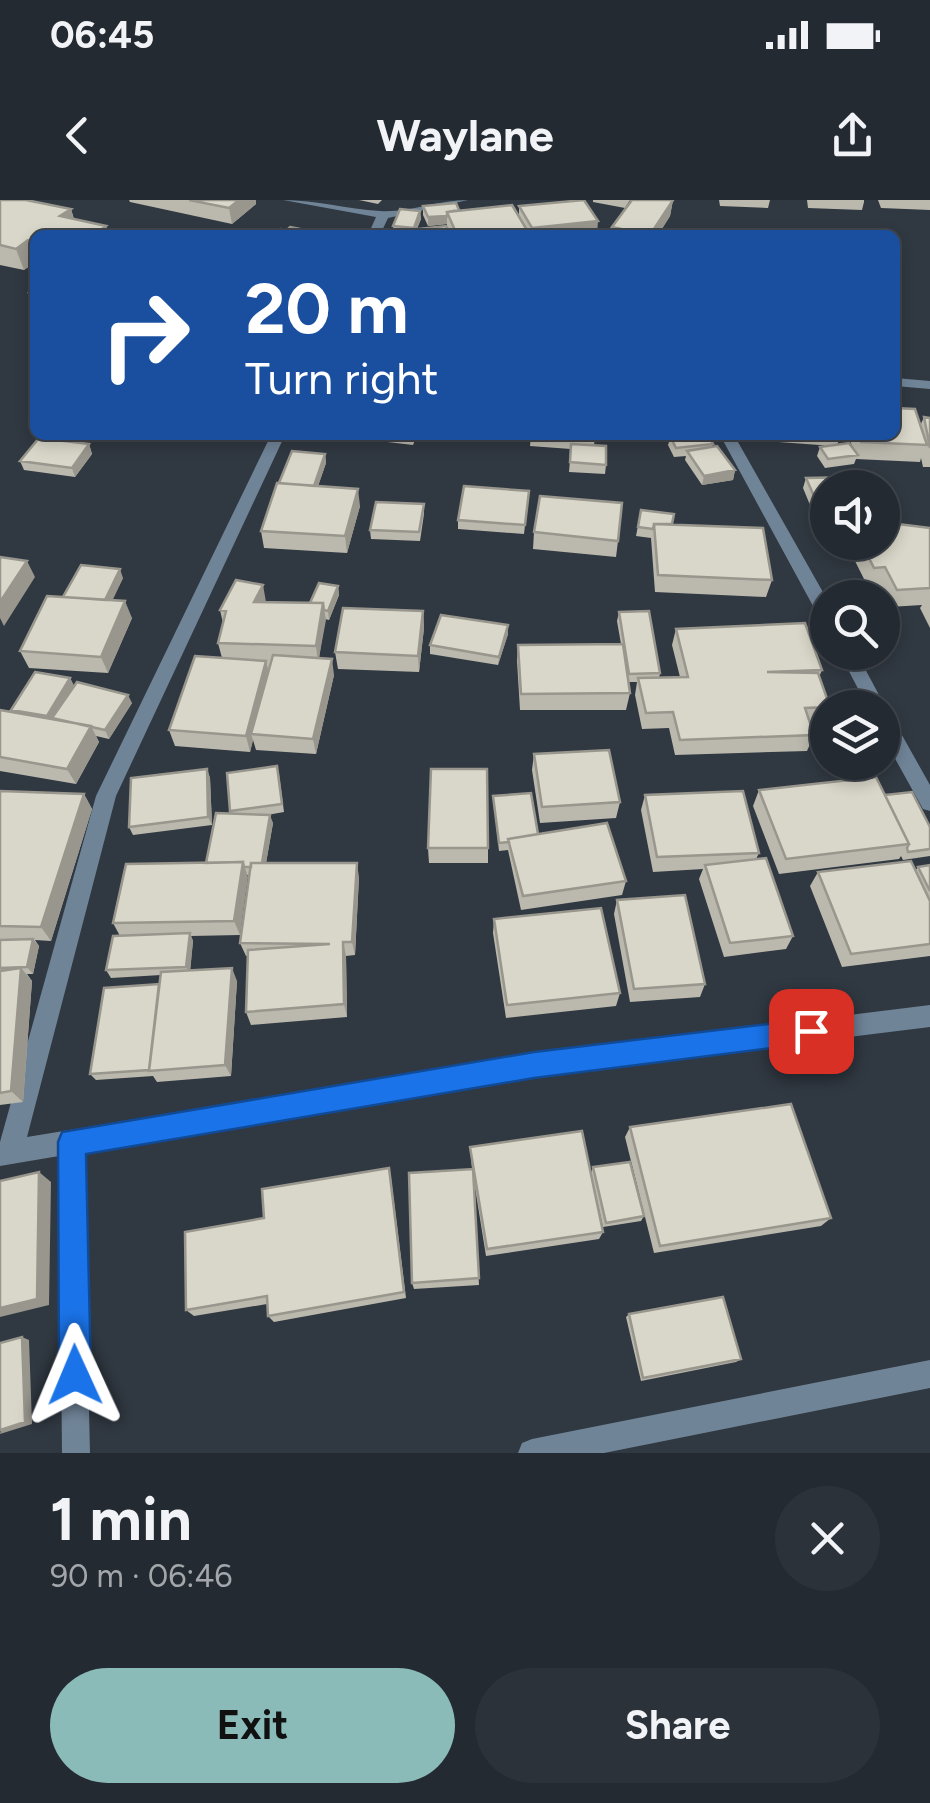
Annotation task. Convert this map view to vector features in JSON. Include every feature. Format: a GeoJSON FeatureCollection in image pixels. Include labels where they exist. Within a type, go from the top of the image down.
{"type":"FeatureCollection","features":[{"type":"Feature","properties":{"kind":"street"},"geometry":{"type":"LineString","coordinates":[[289,200],[383,214],[462,200]]}},
{"type":"Feature","properties":{"kind":"street"},"geometry":{"type":"LineString","coordinates":[[376,230],[383,214]]}},
{"type":"Feature","properties":{"kind":"street"},"geometry":{"type":"LineString","coordinates":[[900,382],[930,385]]}},
{"type":"Feature","properties":{"kind":"street"},"geometry":{"type":"LineString","coordinates":[[276,440],[106,796],[6,1153],[534,1065],[930,1016]]}},
{"type":"Feature","properties":{"kind":"street"},"geometry":{"type":"LineString","coordinates":[[730,440],[810,585]]}},
{"type":"Feature","properties":{"kind":"street"},"geometry":{"type":"LineString","coordinates":[[900,749],[930,803]]}},
{"type":"Feature","properties":{"kind":"street"},"geometry":{"type":"LineString","coordinates":[[72,1142],[76,1453]]}},
{"type":"Feature","properties":{"kind":"street"},"geometry":{"type":"LineString","coordinates":[[532,1453],[930,1374]]}},
{"type":"Feature","properties":{"kind":"building"},"geometry":{"type":"Polygon","coordinates":[[[0,200],[26,200],[71,209],[60,216],[106,226],[101,230],[30,230],[30,241],[16,249],[0,245],[0,200]]]}},
{"type":"Feature","properties":{"kind":"building"},"geometry":{"type":"Polygon","coordinates":[[[189,200],[239,200],[229,208],[189,200]]]}},
{"type":"Feature","properties":{"kind":"building"},"geometry":{"type":"Polygon","coordinates":[[[584,200],[598,221],[532,228],[519,206],[584,200]]]}},
{"type":"Feature","properties":{"kind":"building"},"geometry":{"type":"Polygon","coordinates":[[[632,200],[673,200],[653,230],[612,227],[632,200]]]}},
{"type":"Feature","properties":{"kind":"building"},"geometry":{"type":"Polygon","coordinates":[[[456,203],[459,210],[447,212],[447,216],[428,217],[423,206],[456,203]]]}},
{"type":"Feature","properties":{"kind":"building"},"geometry":{"type":"Polygon","coordinates":[[[512,205],[527,230],[455,230],[447,212],[512,205]]]}},
{"type":"Feature","properties":{"kind":"building"},"geometry":{"type":"Polygon","coordinates":[[[400,209],[420,211],[414,228],[393,226],[400,209]]]}},
{"type":"Feature","properties":{"kind":"building"},"geometry":{"type":"Polygon","coordinates":[[[446,226],[448,230],[408,230],[446,226]]]}},
{"type":"Feature","properties":{"kind":"building"},"geometry":{"type":"Polygon","coordinates":[[[900,408],[915,409],[927,445],[861,442],[900,440],[900,408]]]}},
{"type":"Feature","properties":{"kind":"building"},"geometry":{"type":"Polygon","coordinates":[[[924,417],[930,418],[930,448],[924,417]]]}},
{"type":"Feature","properties":{"kind":"building"},"geometry":{"type":"Polygon","coordinates":[[[37,440],[89,444],[72,468],[20,461],[37,440]]]}},
{"type":"Feature","properties":{"kind":"building"},"geometry":{"type":"Polygon","coordinates":[[[672,440],[711,440],[713,444],[676,448],[672,440]]]}},
{"type":"Feature","properties":{"kind":"building"},"geometry":{"type":"Polygon","coordinates":[[[849,443],[858,455],[828,459],[820,447],[849,443]]]}},
{"type":"Feature","properties":{"kind":"building"},"geometry":{"type":"Polygon","coordinates":[[[571,444],[606,446],[606,465],[570,462],[571,444]]]}},
{"type":"Feature","properties":{"kind":"building"},"geometry":{"type":"Polygon","coordinates":[[[717,446],[735,470],[704,476],[687,451],[717,446]]]}},
{"type":"Feature","properties":{"kind":"building"},"geometry":{"type":"Polygon","coordinates":[[[292,451],[325,454],[314,486],[279,483],[292,451]]]}},
{"type":"Feature","properties":{"kind":"building"},"geometry":{"type":"Polygon","coordinates":[[[277,483],[358,489],[345,536],[261,531],[277,483]]]}},
{"type":"Feature","properties":{"kind":"building"},"geometry":{"type":"Polygon","coordinates":[[[464,486],[529,491],[525,525],[458,520],[464,486]]]}},
{"type":"Feature","properties":{"kind":"building"},"geometry":{"type":"Polygon","coordinates":[[[540,496],[622,503],[618,541],[534,532],[540,496]]]}},
{"type":"Feature","properties":{"kind":"building"},"geometry":{"type":"Polygon","coordinates":[[[376,502],[424,504],[419,532],[370,530],[376,502]]]}},
{"type":"Feature","properties":{"kind":"building"},"geometry":{"type":"Polygon","coordinates":[[[641,510],[674,514],[672,524],[654,524],[653,529],[638,527],[641,510]]]}},
{"type":"Feature","properties":{"kind":"building"},"geometry":{"type":"Polygon","coordinates":[[[654,524],[763,528],[772,580],[658,575],[654,524]]]}},
{"type":"Feature","properties":{"kind":"building"},"geometry":{"type":"Polygon","coordinates":[[[900,524],[930,528],[930,588],[900,590],[900,580],[892,580],[885,567],[874,568],[870,560],[900,560],[900,524]]]}},
{"type":"Feature","properties":{"kind":"building"},"geometry":{"type":"Polygon","coordinates":[[[0,557],[27,561],[0,602],[0,557]]]}},
{"type":"Feature","properties":{"kind":"building"},"geometry":{"type":"Polygon","coordinates":[[[81,565],[120,569],[105,600],[63,597],[81,565]]]}},
{"type":"Feature","properties":{"kind":"building"},"geometry":{"type":"Polygon","coordinates":[[[236,580],[263,585],[254,602],[323,603],[316,646],[218,643],[226,611],[220,610],[236,580]]]}},
{"type":"Feature","properties":{"kind":"building"},"geometry":{"type":"Polygon","coordinates":[[[319,583],[338,586],[328,611],[323,603],[310,603],[319,583]]]}},
{"type":"Feature","properties":{"kind":"building"},"geometry":{"type":"Polygon","coordinates":[[[47,596],[125,601],[101,657],[20,651],[47,596]]]}},
{"type":"Feature","properties":{"kind":"building"},"geometry":{"type":"Polygon","coordinates":[[[343,608],[423,611],[418,656],[335,652],[343,608]]]}},
{"type":"Feature","properties":{"kind":"building"},"geometry":{"type":"Polygon","coordinates":[[[649,611],[660,673],[629,674],[619,612],[649,611]]]}},
{"type":"Feature","properties":{"kind":"building"},"geometry":{"type":"Polygon","coordinates":[[[441,615],[508,625],[499,657],[430,645],[441,615]]]}},
{"type":"Feature","properties":{"kind":"building"},"geometry":{"type":"Polygon","coordinates":[[[805,623],[810,637],[810,670],[822,670],[767,672],[818,673],[824,690],[810,690],[810,708],[805,708],[810,735],[680,740],[673,712],[646,713],[638,678],[688,677],[676,629],[805,623]]]}},
{"type":"Feature","properties":{"kind":"building"},"geometry":{"type":"Polygon","coordinates":[[[623,644],[630,693],[521,694],[518,645],[623,644]]]}},
{"type":"Feature","properties":{"kind":"building"},"geometry":{"type":"Polygon","coordinates":[[[273,655],[332,659],[313,739],[251,734],[273,655]]]}},
{"type":"Feature","properties":{"kind":"building"},"geometry":{"type":"Polygon","coordinates":[[[195,656],[266,661],[246,736],[169,730],[195,656]]]}},
{"type":"Feature","properties":{"kind":"building"},"geometry":{"type":"Polygon","coordinates":[[[35,672],[70,678],[47,716],[11,710],[35,672]]]}},
{"type":"Feature","properties":{"kind":"building"},"geometry":{"type":"Polygon","coordinates":[[[77,682],[128,695],[105,730],[52,718],[77,682]]]}},
{"type":"Feature","properties":{"kind":"building"},"geometry":{"type":"Polygon","coordinates":[[[0,710],[91,726],[67,769],[0,757],[0,710]]]}},
{"type":"Feature","properties":{"kind":"building"},"geometry":{"type":"Polygon","coordinates":[[[609,750],[620,802],[542,807],[534,754],[609,750]]]}},
{"type":"Feature","properties":{"kind":"building"},"geometry":{"type":"Polygon","coordinates":[[[277,766],[282,804],[230,811],[227,773],[277,766]]]}},
{"type":"Feature","properties":{"kind":"building"},"geometry":{"type":"Polygon","coordinates":[[[207,769],[208,817],[129,827],[131,778],[207,769]]]}},
{"type":"Feature","properties":{"kind":"building"},"geometry":{"type":"Polygon","coordinates":[[[431,769],[487,769],[488,848],[428,848],[431,769]]]}},
{"type":"Feature","properties":{"kind":"building"},"geometry":{"type":"Polygon","coordinates":[[[877,780],[909,844],[786,859],[759,790],[877,780]]]}},
{"type":"Feature","properties":{"kind":"building"},"geometry":{"type":"Polygon","coordinates":[[[0,791],[84,794],[41,927],[0,926],[0,791]]]}},
{"type":"Feature","properties":{"kind":"building"},"geometry":{"type":"Polygon","coordinates":[[[743,791],[759,853],[657,857],[645,795],[743,791]]]}},
{"type":"Feature","properties":{"kind":"building"},"geometry":{"type":"Polygon","coordinates":[[[912,792],[930,827],[930,849],[908,852],[909,844],[885,795],[912,792]]]}},
{"type":"Feature","properties":{"kind":"building"},"geometry":{"type":"Polygon","coordinates":[[[531,793],[538,834],[499,843],[493,796],[531,793]]]}},
{"type":"Feature","properties":{"kind":"building"},"geometry":{"type":"Polygon","coordinates":[[[216,813],[270,815],[262,863],[244,867],[243,862],[206,863],[216,813]]]}},
{"type":"Feature","properties":{"kind":"building"},"geometry":{"type":"Polygon","coordinates":[[[607,823],[626,881],[523,896],[508,839],[607,823]]]}},
{"type":"Feature","properties":{"kind":"building"},"geometry":{"type":"Polygon","coordinates":[[[766,858],[793,936],[730,943],[705,865],[766,858]]]}},
{"type":"Feature","properties":{"kind":"building"},"geometry":{"type":"Polygon","coordinates":[[[911,861],[930,901],[930,944],[851,954],[818,872],[911,861]]]}},
{"type":"Feature","properties":{"kind":"building"},"geometry":{"type":"Polygon","coordinates":[[[243,862],[234,921],[113,923],[126,864],[243,862]]]}},
{"type":"Feature","properties":{"kind":"building"},"geometry":{"type":"Polygon","coordinates":[[[251,863],[357,863],[352,942],[343,942],[344,1004],[246,1012],[248,950],[330,944],[240,943],[251,863]]]}},
{"type":"Feature","properties":{"kind":"building"},"geometry":{"type":"Polygon","coordinates":[[[930,865],[930,891],[918,867],[930,865]]]}},
{"type":"Feature","properties":{"kind":"building"},"geometry":{"type":"Polygon","coordinates":[[[685,895],[705,984],[634,989],[617,900],[685,895]]]}},
{"type":"Feature","properties":{"kind":"building"},"geometry":{"type":"Polygon","coordinates":[[[601,908],[620,993],[507,1005],[494,919],[601,908]]]}},
{"type":"Feature","properties":{"kind":"building"},"geometry":{"type":"Polygon","coordinates":[[[190,933],[186,967],[106,970],[113,936],[190,933]]]}},
{"type":"Feature","properties":{"kind":"building"},"geometry":{"type":"Polygon","coordinates":[[[33,939],[27,967],[0,968],[0,940],[33,939]]]}},
{"type":"Feature","properties":{"kind":"building"},"geometry":{"type":"Polygon","coordinates":[[[21,968],[11,1091],[0,1093],[0,971],[21,968]]]}},
{"type":"Feature","properties":{"kind":"building"},"geometry":{"type":"Polygon","coordinates":[[[232,968],[225,1065],[149,1071],[161,972],[232,968]]]}},
{"type":"Feature","properties":{"kind":"building"},"geometry":{"type":"Polygon","coordinates":[[[159,984],[149,1070],[90,1074],[104,988],[159,984]]]}},
{"type":"Feature","properties":{"kind":"building"},"geometry":{"type":"Polygon","coordinates":[[[791,1104],[831,1218],[660,1246],[630,1127],[791,1104]]]}},
{"type":"Feature","properties":{"kind":"building"},"geometry":{"type":"Polygon","coordinates":[[[582,1131],[603,1232],[487,1249],[470,1147],[582,1131]]]}},
{"type":"Feature","properties":{"kind":"building"},"geometry":{"type":"Polygon","coordinates":[[[630,1162],[644,1216],[606,1223],[593,1167],[630,1162]]]}},
{"type":"Feature","properties":{"kind":"building"},"geometry":{"type":"Polygon","coordinates":[[[389,1168],[404,1292],[268,1316],[267,1296],[186,1310],[185,1232],[264,1218],[262,1189],[389,1168]]]}},
{"type":"Feature","properties":{"kind":"building"},"geometry":{"type":"Polygon","coordinates":[[[473,1169],[479,1278],[412,1283],[409,1173],[473,1169]]]}},
{"type":"Feature","properties":{"kind":"building"},"geometry":{"type":"Polygon","coordinates":[[[39,1172],[37,1299],[0,1308],[0,1181],[39,1172]]]}},
{"type":"Feature","properties":{"kind":"building"},"geometry":{"type":"Polygon","coordinates":[[[723,1297],[741,1359],[643,1378],[629,1314],[723,1297]]]}},
{"type":"Feature","properties":{"kind":"building"},"geometry":{"type":"Polygon","coordinates":[[[22,1337],[25,1422],[0,1430],[0,1343],[22,1337]]]}},
{"type":"Feature","properties":{"kind":"route"},"geometry":{"type":"LineString","coordinates":[[75,1375],[72,1142],[534,1065],[811,1031]]}}]}
